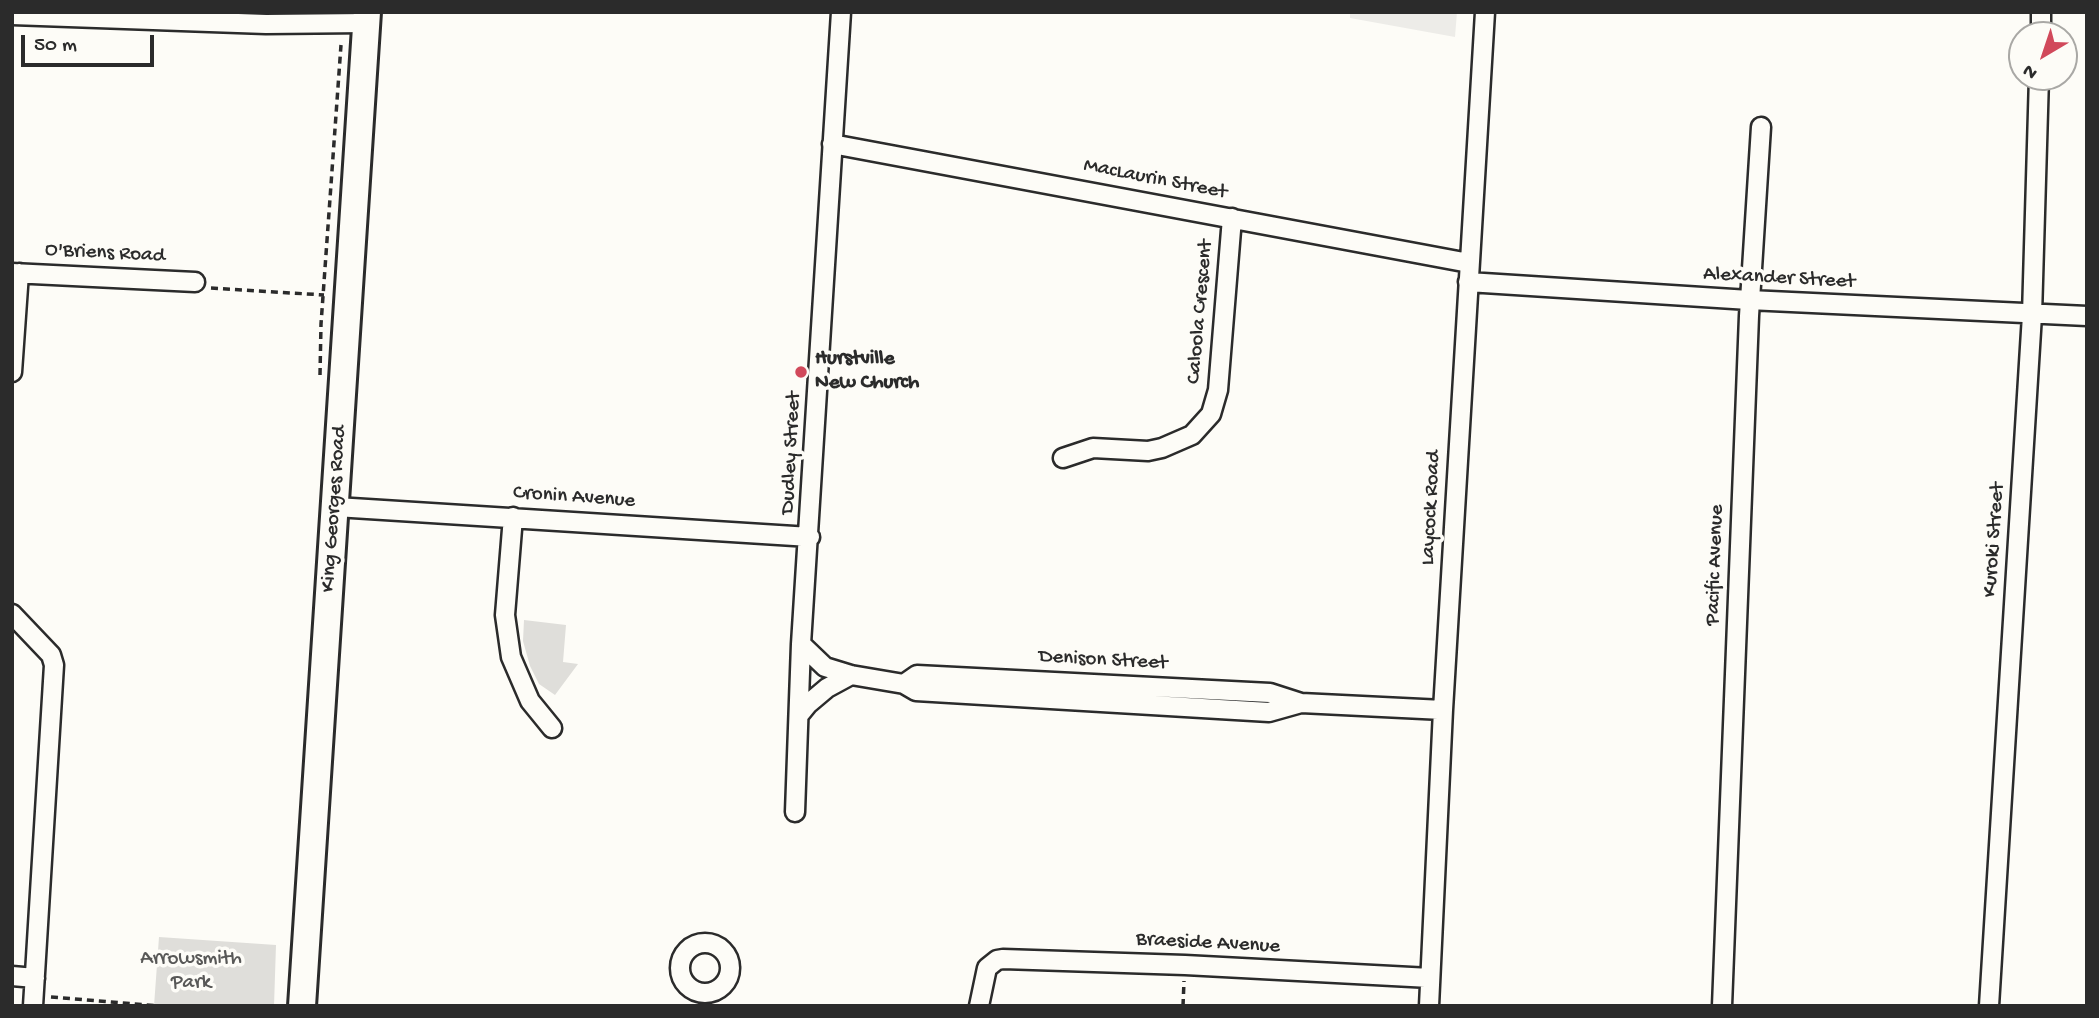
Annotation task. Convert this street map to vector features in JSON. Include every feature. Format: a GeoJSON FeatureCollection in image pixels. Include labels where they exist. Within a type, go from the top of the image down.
{"type":"FeatureCollection","features":[{"type":"Feature","properties":{"kind":"highway","name":"King Georges Road"},"geometry":{"type":"LineString","coordinates":[[302,1006],[366,18]]}},
{"type":"Feature","properties":{"kind":"street","name":"Dudley Street"},"geometry":{"type":"LineString","coordinates":[[794,812],[801,643],[810,537],[841,12]]}},
{"type":"Feature","properties":{"kind":"street","name":"Laycock Road"},"geometry":{"type":"LineString","coordinates":[[1429,1006],[1443,710],[1485,12]]}},
{"type":"Feature","properties":{"kind":"street"},"geometry":{"type":"LineString","coordinates":[[12,15],[266,24],[366,18]]}},
{"type":"Feature","properties":{"kind":"street","name":"Kuroki Street"},"geometry":{"type":"LineString","coordinates":[[1989,1006],[2032,315],[2039,91]]}},
{"type":"Feature","properties":{"kind":"street","name":"Pacific Avenue"},"geometry":{"type":"LineString","coordinates":[[1722,1006],[1749,300],[1761,127]]}},
{"type":"Feature","properties":{"kind":"street","name":"MacLaurin Street"},"geometry":{"type":"LineString","coordinates":[[832,144],[1469,263]]}},
{"type":"Feature","properties":{"kind":"street","name":"Caloola Crescent"},"geometry":{"type":"LineString","coordinates":[[1063,458],[1093,449],[1148,451],[1162,448],[1192,435],[1211,414],[1218,390],[1232,218]]}},
{"type":"Feature","properties":{"kind":"street"},"geometry":{"type":"LineString","coordinates":[[12,372],[16,273]]}},
{"type":"Feature","properties":{"kind":"street","name":"O'Briens Road"},"geometry":{"type":"LineString","coordinates":[[16,273],[202,285]]}},
{"type":"Feature","properties":{"kind":"street","name":"Alexander Street"},"geometry":{"type":"LineString","coordinates":[[1468,282],[1749,300],[2087,317]]}},
{"type":"Feature","properties":{"kind":"street","name":"Cronin Avenue"},"geometry":{"type":"LineString","coordinates":[[336,507],[810,537]]}},
{"type":"Feature","properties":{"kind":"street"},"geometry":{"type":"LineString","coordinates":[[513,517],[505,615],[511,657],[530,701],[552,728]]}},
{"type":"Feature","properties":{"kind":"street"},"geometry":{"type":"LineString","coordinates":[[12,614],[51,655],[54,665],[35,978],[41,1001]]}},
{"type":"Feature","properties":{"kind":"street","name":"Denison Street"},"geometry":{"type":"LineString","coordinates":[[801,643],[825,667],[851,675],[904,684],[916,691],[1269,712],[1301,702],[1443,710]]}},
{"type":"Feature","properties":{"kind":"street"},"geometry":{"type":"LineString","coordinates":[[799,715],[827,688],[851,675]]}},
{"type":"Feature","properties":{"kind":"street","name":"Braeside Avenue"},"geometry":{"type":"LineString","coordinates":[[979,1006],[987,968],[1003,959],[1430,978]]}},
{"type":"Feature","properties":{"kind":"street"},"geometry":{"type":"LineString","coordinates":[[12,976],[35,978]]}},
{"type":"Feature","properties":{"kind":"street"},"geometry":{"type":"LineString","coordinates":[[681,1006],[692,990]]}},
{"type":"Feature","properties":{"kind":"path"},"geometry":{"type":"LineString","coordinates":[[202,285],[324,295]]}},
{"type":"Feature","properties":{"kind":"path"},"geometry":{"type":"LineString","coordinates":[[1183,1006],[1185,965]]}},
{"type":"Feature","properties":{"kind":"path"},"geometry":{"type":"LineString","coordinates":[[41,1001],[160,1006]]}},
{"type":"Feature","properties":{"kind":"shaded area"},"geometry":{"type":"Polygon","coordinates":[[[1350,12],[1457,12],[1455,37],[1350,18],[1350,12]]]}},
{"type":"Feature","properties":{"kind":"green space"},"geometry":{"type":"Polygon","coordinates":[[[524,620],[566,625],[563,662],[578,664],[555,695],[539,684],[530,666],[523,641],[524,620]]]}},
{"type":"Feature","properties":{"kind":"green space","name":"Arrowsmith Park"},"geometry":{"type":"Polygon","coordinates":[[[159,937],[276,945],[274,1006],[154,1006],[159,937]]]}},
{"type":"Feature","properties":{"kind":"place","name":"Hurstville New Church"},"geometry":{"type":"Point","coordinates":[801,372]}}]}
